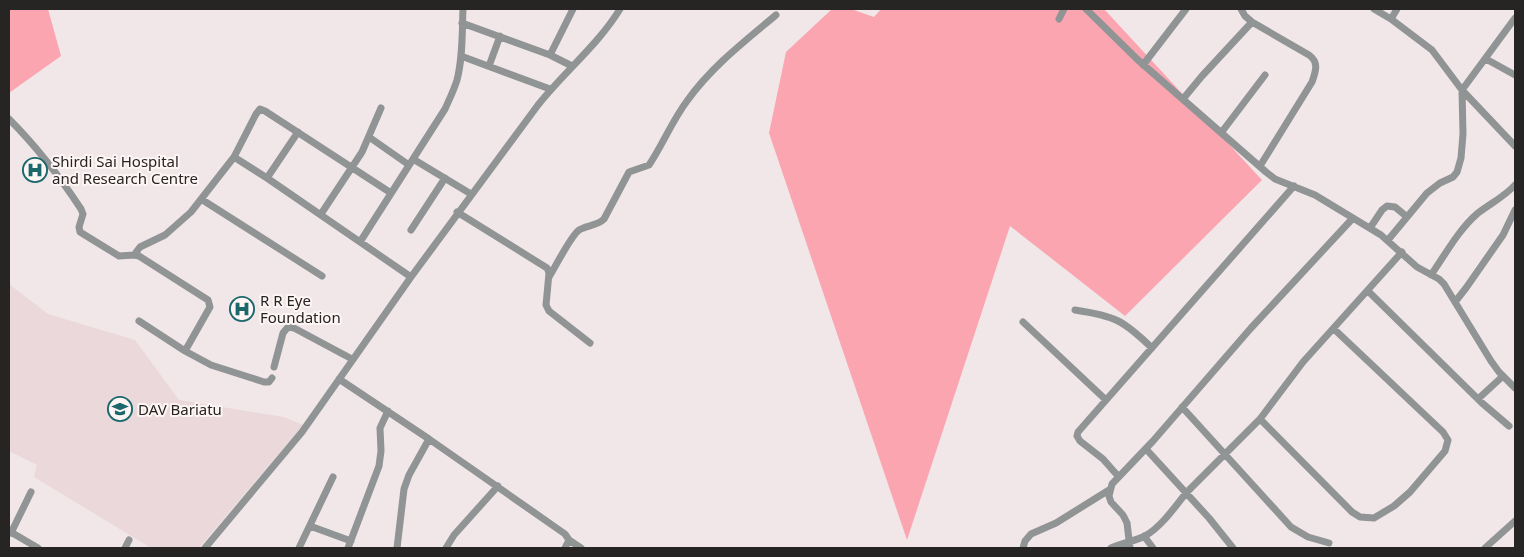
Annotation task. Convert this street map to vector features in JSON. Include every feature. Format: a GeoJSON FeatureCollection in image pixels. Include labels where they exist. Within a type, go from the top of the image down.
{"type":"FeatureCollection","features":[{"type":"Feature","properties":{"kind":"street"},"geometry":{"type":"LineString","coordinates":[[360,242],[448,101],[456,82],[461,56],[463,9]]}},
{"type":"Feature","properties":{"kind":"street"},"geometry":{"type":"LineString","coordinates":[[550,55],[574,9]]}},
{"type":"Feature","properties":{"kind":"street"},"geometry":{"type":"LineString","coordinates":[[205,548],[302,432],[457,212],[550,90],[605,30],[620,9]]}},
{"type":"Feature","properties":{"kind":"street"},"geometry":{"type":"LineString","coordinates":[[1059,19],[1064,9]]}},
{"type":"Feature","properties":{"kind":"street"},"geometry":{"type":"LineString","coordinates":[[1086,9],[1143,65],[1275,179],[1316,195],[1370,228],[1388,240],[1417,267],[1444,284],[1491,361],[1515,388]]}},
{"type":"Feature","properties":{"kind":"street"},"geometry":{"type":"LineString","coordinates":[[1143,65],[1186,9]]}},
{"type":"Feature","properties":{"kind":"street"},"geometry":{"type":"LineString","coordinates":[[1241,9],[1252,22],[1309,55],[1315,59],[1316,64],[1316,72],[1312,82],[1260,166]]}},
{"type":"Feature","properties":{"kind":"street"},"geometry":{"type":"LineString","coordinates":[[1374,9],[1392,19],[1432,50],[1462,90],[1515,146]]}},
{"type":"Feature","properties":{"kind":"street"},"geometry":{"type":"LineString","coordinates":[[1392,19],[1397,9]]}},
{"type":"Feature","properties":{"kind":"street"},"geometry":{"type":"LineString","coordinates":[[549,277],[575,234],[582,228],[598,224],[604,220],[629,172],[649,165],[672,122],[698,87],[723,60],[776,14]]}},
{"type":"Feature","properties":{"kind":"street"},"geometry":{"type":"LineString","coordinates":[[1388,240],[1427,193],[1457,172],[1463,134],[1462,90],[1515,18]]}},
{"type":"Feature","properties":{"kind":"street"},"geometry":{"type":"LineString","coordinates":[[1183,99],[1252,22]]}},
{"type":"Feature","properties":{"kind":"street"},"geometry":{"type":"LineString","coordinates":[[462,23],[550,55],[572,66]]}},
{"type":"Feature","properties":{"kind":"street"},"geometry":{"type":"LineString","coordinates":[[489,66],[500,36]]}},
{"type":"Feature","properties":{"kind":"street"},"geometry":{"type":"LineString","coordinates":[[461,56],[550,90]]}},
{"type":"Feature","properties":{"kind":"street"},"geometry":{"type":"LineString","coordinates":[[1486,59],[1515,75]]}},
{"type":"Feature","properties":{"kind":"street"},"geometry":{"type":"LineString","coordinates":[[1221,133],[1265,75]]}},
{"type":"Feature","properties":{"kind":"street"},"geometry":{"type":"LineString","coordinates":[[321,214],[352,168],[382,108]]}},
{"type":"Feature","properties":{"kind":"street"},"geometry":{"type":"LineString","coordinates":[[134,254],[140,247],[159,239],[176,227],[201,199],[234,157],[259,110],[266,111],[391,193]]}},
{"type":"Feature","properties":{"kind":"street"},"geometry":{"type":"LineString","coordinates":[[9,119],[49,164],[81,209],[83,214],[79,227],[80,232],[118,256],[134,254],[142,258],[210,302],[208,310],[185,351]]}},
{"type":"Feature","properties":{"kind":"street"},"geometry":{"type":"LineString","coordinates":[[267,178],[298,132]]}},
{"type":"Feature","properties":{"kind":"street"},"geometry":{"type":"LineString","coordinates":[[369,137],[471,194]]}},
{"type":"Feature","properties":{"kind":"street"},"geometry":{"type":"LineString","coordinates":[[234,157],[321,214],[410,277]]}},
{"type":"Feature","properties":{"kind":"street"},"geometry":{"type":"LineString","coordinates":[[411,230],[445,178]]}},
{"type":"Feature","properties":{"kind":"street"},"geometry":{"type":"LineString","coordinates":[[1431,275],[1459,234],[1473,219],[1515,185]]}},
{"type":"Feature","properties":{"kind":"street"},"geometry":{"type":"LineString","coordinates":[[1118,476],[1103,459],[1080,441],[1077,436],[1083,424],[1294,186]]}},
{"type":"Feature","properties":{"kind":"street"},"geometry":{"type":"LineString","coordinates":[[201,199],[322,276]]}},
{"type":"Feature","properties":{"kind":"street"},"geometry":{"type":"LineString","coordinates":[[1370,228],[1382,210],[1387,206],[1395,207],[1406,216]]}},
{"type":"Feature","properties":{"kind":"street"},"geometry":{"type":"LineString","coordinates":[[1455,302],[1503,235],[1515,210]]}},
{"type":"Feature","properties":{"kind":"street"},"geometry":{"type":"LineString","coordinates":[[457,212],[545,266],[549,277],[546,305],[549,311],[590,343]]}},
{"type":"Feature","properties":{"kind":"street"},"geometry":{"type":"LineString","coordinates":[[1130,544],[1127,523],[1111,502],[1109,496],[1112,484],[1146,449],[1251,328],[1353,218]]}},
{"type":"Feature","properties":{"kind":"street"},"geometry":{"type":"LineString","coordinates":[[1111,548],[1130,544],[1155,528],[1186,493],[1260,420],[1303,362],[1402,252]]}},
{"type":"Feature","properties":{"kind":"street"},"geometry":{"type":"LineString","coordinates":[[1368,291],[1509,426]]}},
{"type":"Feature","properties":{"kind":"street"},"geometry":{"type":"LineString","coordinates":[[1075,310],[1118,320],[1126,324],[1152,348]]}},
{"type":"Feature","properties":{"kind":"street"},"geometry":{"type":"LineString","coordinates":[[139,321],[185,351],[211,365],[264,382],[269,382],[272,378]]}},
{"type":"Feature","properties":{"kind":"street"},"geometry":{"type":"LineString","coordinates":[[1023,322],[1106,400]]}},
{"type":"Feature","properties":{"kind":"street"},"geometry":{"type":"LineString","coordinates":[[274,367],[283,333],[288,327],[294,328],[352,359]]}},
{"type":"Feature","properties":{"kind":"street"},"geometry":{"type":"LineString","coordinates":[[1260,420],[1352,512],[1366,518],[1374,518],[1394,506],[1410,492],[1445,451],[1448,440],[1443,432],[1334,329]]}},
{"type":"Feature","properties":{"kind":"street"},"geometry":{"type":"LineString","coordinates":[[1478,398],[1503,376]]}},
{"type":"Feature","properties":{"kind":"street"},"geometry":{"type":"LineString","coordinates":[[339,379],[498,486],[565,534],[569,540],[581,548]]}},
{"type":"Feature","properties":{"kind":"street"},"geometry":{"type":"LineString","coordinates":[[1182,408],[1291,527],[1308,537],[1329,542]]}},
{"type":"Feature","properties":{"kind":"street"},"geometry":{"type":"LineString","coordinates":[[310,526],[349,545],[379,466],[381,451],[380,428],[388,411]]}},
{"type":"Feature","properties":{"kind":"street"},"geometry":{"type":"LineString","coordinates":[[397,548],[404,489],[409,475],[429,439]]}},
{"type":"Feature","properties":{"kind":"street"},"geometry":{"type":"LineString","coordinates":[[1146,449],[1209,518],[1233,548]]}},
{"type":"Feature","properties":{"kind":"street"},"geometry":{"type":"LineString","coordinates":[[299,548],[333,477]]}},
{"type":"Feature","properties":{"kind":"street"},"geometry":{"type":"LineString","coordinates":[[446,548],[454,534],[498,486]]}},
{"type":"Feature","properties":{"kind":"street"},"geometry":{"type":"LineString","coordinates":[[1023,548],[1025,541],[1031,534],[1056,523],[1109,490]]}},
{"type":"Feature","properties":{"kind":"street"},"geometry":{"type":"LineString","coordinates":[[31,492],[10,532],[38,548]]}},
{"type":"Feature","properties":{"kind":"street"},"geometry":{"type":"LineString","coordinates":[[1485,548],[1515,521]]}},
{"type":"Feature","properties":{"kind":"street"},"geometry":{"type":"LineString","coordinates":[[1144,536],[1153,548]]}},
{"type":"Feature","properties":{"kind":"street"},"geometry":{"type":"LineString","coordinates":[[125,548],[129,540]]}},
{"type":"Feature","properties":{"kind":"street"},"geometry":{"type":"LineString","coordinates":[[565,548],[569,540]]}},
{"type":"Feature","properties":{"kind":"shaded area"},"geometry":{"type":"Polygon","coordinates":[[[9,9],[48,9],[61,56],[9,93],[9,9]]]}},
{"type":"Feature","properties":{"kind":"shaded area"},"geometry":{"type":"Polygon","coordinates":[[[832,9],[851,9],[874,17],[881,9],[1104,9],[1262,180],[1125,316],[1010,226],[907,540],[769,133],[786,52],[832,9]]]}},
{"type":"Feature","properties":{"kind":"shaded area","name":"DAV Bariatu"},"geometry":{"type":"Polygon","coordinates":[[[9,284],[48,314],[135,340],[179,400],[284,417],[303,425],[199,548],[151,548],[34,477],[37,465],[9,451],[9,284]]]}},
{"type":"Feature","properties":{"kind":"place","name":"Shirdi Sai Hospital and Research Centre"},"geometry":{"type":"Point","coordinates":[35,170]}},
{"type":"Feature","properties":{"kind":"place","name":"R R Eye Foundation"},"geometry":{"type":"Point","coordinates":[242,309]}},
{"type":"Feature","properties":{"kind":"place","name":"DAV Bariatu"},"geometry":{"type":"Point","coordinates":[120,409]}}]}
